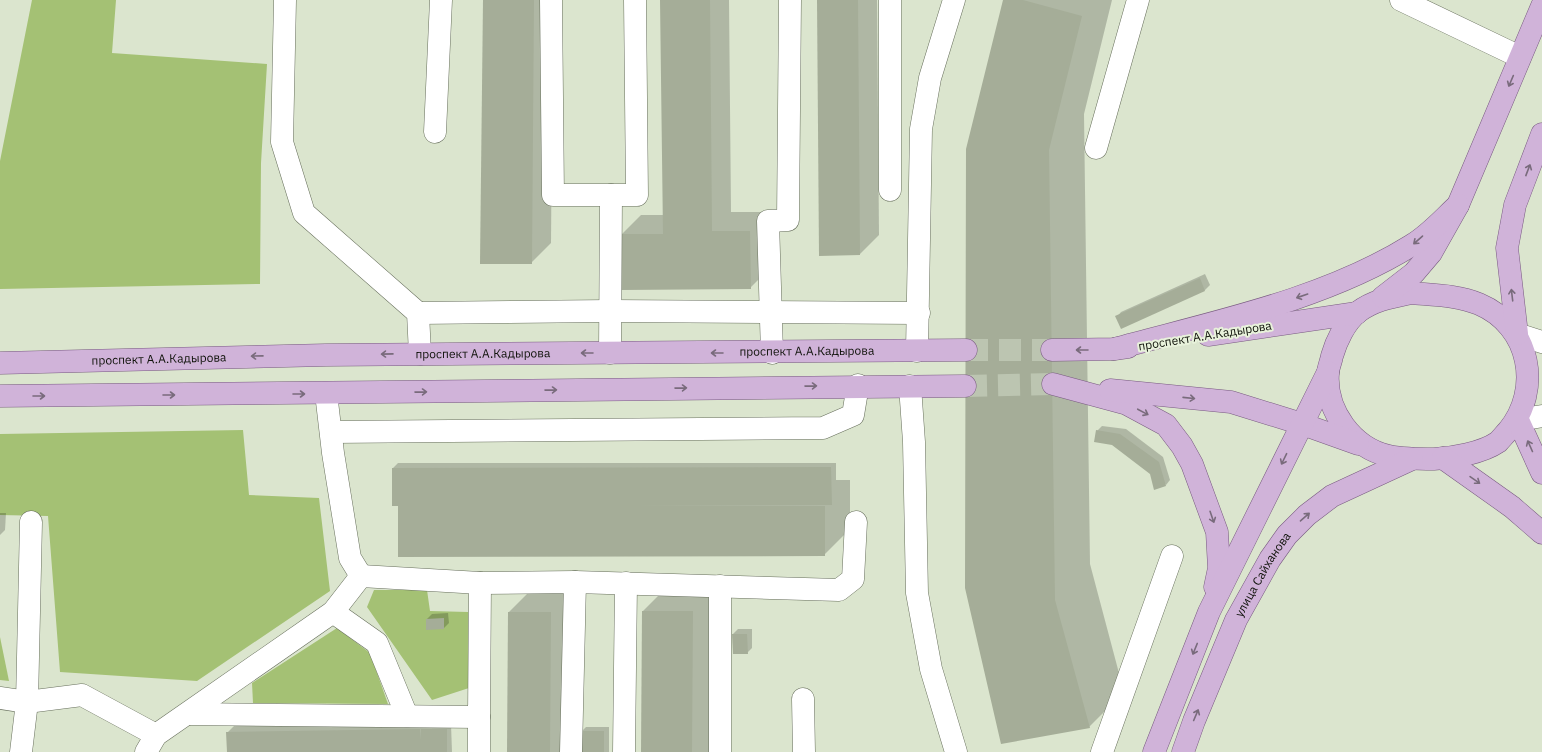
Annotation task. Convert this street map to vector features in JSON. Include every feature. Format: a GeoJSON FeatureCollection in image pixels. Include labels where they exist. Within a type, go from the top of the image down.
{"type":"FeatureCollection","features":[{"type":"Feature","properties":{"kind":"main road"},"geometry":{"type":"LineString","coordinates":[[1154,752],[1209,612],[1328,372],[1334,349],[1342,332],[1357,313],[1380,299],[1414,273],[1431,253],[1458,205],[1542,6]]}},
{"type":"Feature","properties":{"kind":"main road"},"geometry":{"type":"LineString","coordinates":[[1517,334],[1507,248],[1515,205],[1542,134]]}},
{"type":"Feature","properties":{"kind":"main road"},"geometry":{"type":"LineString","coordinates":[[1114,349],[1292,300],[1335,284],[1414,244],[1458,205]]}},
{"type":"Feature","properties":{"kind":"main road"},"geometry":{"type":"LineString","coordinates":[[1209,612],[1219,568],[1217,532],[1192,464],[1182,446],[1166,425],[1127,404],[1053,384],[1231,402],[1302,424],[1388,456],[1412,459],[1443,458],[1470,454],[1497,442],[1518,420],[1529,392],[1530,369],[1526,351],[1517,334],[1504,320],[1492,311],[1479,304],[1465,300],[1411,293],[1380,299]]}},
{"type":"Feature","properties":{"kind":"main road","name":"проспект А.А.Кадырова"},"geometry":{"type":"LineString","coordinates":[[1052,350],[1114,349],[1357,313]]}},
{"type":"Feature","properties":{"kind":"main road","name":"проспект А.А.Кадырова"},"geometry":{"type":"LineString","coordinates":[[0,362],[420,354],[772,353],[966,350]]}},
{"type":"Feature","properties":{"kind":"main road"},"geometry":{"type":"LineString","coordinates":[[1328,372],[1329,393],[1334,412],[1344,427],[1365,447]]}},
{"type":"Feature","properties":{"kind":"main road"},"geometry":{"type":"LineString","coordinates":[[0,396],[966,386]]}},
{"type":"Feature","properties":{"kind":"main road"},"geometry":{"type":"LineString","coordinates":[[1518,420],[1542,473]]}},
{"type":"Feature","properties":{"kind":"main road"},"geometry":{"type":"LineString","coordinates":[[1443,458],[1512,507],[1542,533]]}},
{"type":"Feature","properties":{"kind":"main road","name":"улица Сайханова"},"geometry":{"type":"LineString","coordinates":[[1184,752],[1194,722],[1236,620],[1270,559],[1287,535],[1307,515],[1332,496],[1412,459]]}},
{"type":"Feature","properties":{"kind":"street"},"geometry":{"type":"LineString","coordinates":[[285,0],[282,142],[304,213],[418,313],[610,311],[919,313]]}},
{"type":"Feature","properties":{"kind":"street"},"geometry":{"type":"LineString","coordinates":[[435,132],[441,0]]}},
{"type":"Feature","properties":{"kind":"street"},"geometry":{"type":"LineString","coordinates":[[551,0],[553,195],[637,195],[635,0]]}},
{"type":"Feature","properties":{"kind":"street"},"geometry":{"type":"LineString","coordinates":[[772,353],[768,220],[788,220],[790,0]]}},
{"type":"Feature","properties":{"kind":"street"},"geometry":{"type":"LineString","coordinates":[[890,0],[890,190]]}},
{"type":"Feature","properties":{"kind":"street"},"geometry":{"type":"LineString","coordinates":[[917,351],[919,313],[921,129],[930,78],[954,0]]}},
{"type":"Feature","properties":{"kind":"street"},"geometry":{"type":"LineString","coordinates":[[1096,148],[1138,0]]}},
{"type":"Feature","properties":{"kind":"street"},"geometry":{"type":"LineString","coordinates":[[1401,0],[1520,58]]}},
{"type":"Feature","properties":{"kind":"street"},"geometry":{"type":"LineString","coordinates":[[610,353],[611,195]]}},
{"type":"Feature","properties":{"kind":"street"},"geometry":{"type":"LineString","coordinates":[[418,313],[420,354]]}},
{"type":"Feature","properties":{"kind":"street"},"geometry":{"type":"LineString","coordinates":[[1517,334],[1542,342]]}},
{"type":"Feature","properties":{"kind":"street"},"geometry":{"type":"LineString","coordinates":[[331,432],[823,428],[853,415],[858,386]]}},
{"type":"Feature","properties":{"kind":"street"},"geometry":{"type":"LineString","coordinates":[[910,386],[914,442],[917,593],[931,669],[956,752]]}},
{"type":"Feature","properties":{"kind":"street"},"geometry":{"type":"LineString","coordinates":[[326,393],[350,558],[361,576]]}},
{"type":"Feature","properties":{"kind":"street"},"geometry":{"type":"LineString","coordinates":[[1518,420],[1542,416]]}},
{"type":"Feature","properties":{"kind":"street"},"geometry":{"type":"LineString","coordinates":[[21,752],[27,702],[31,522]]}},
{"type":"Feature","properties":{"kind":"street"},"geometry":{"type":"LineString","coordinates":[[361,576],[480,583],[575,582],[839,590],[853,579],[856,522]]}},
{"type":"Feature","properties":{"kind":"street"},"geometry":{"type":"LineString","coordinates":[[1102,752],[1172,556]]}},
{"type":"Feature","properties":{"kind":"street"},"geometry":{"type":"LineString","coordinates":[[0,698],[27,702],[82,695],[151,744],[188,714],[333,612],[361,576]]}},
{"type":"Feature","properties":{"kind":"street"},"geometry":{"type":"LineString","coordinates":[[571,752],[575,582]]}},
{"type":"Feature","properties":{"kind":"street"},"geometry":{"type":"LineString","coordinates":[[479,752],[480,583]]}},
{"type":"Feature","properties":{"kind":"street"},"geometry":{"type":"LineString","coordinates":[[624,752],[626,584]]}},
{"type":"Feature","properties":{"kind":"street"},"geometry":{"type":"LineString","coordinates":[[720,586],[720,752]]}},
{"type":"Feature","properties":{"kind":"street"},"geometry":{"type":"LineString","coordinates":[[333,612],[377,642],[407,716]]}},
{"type":"Feature","properties":{"kind":"street"},"geometry":{"type":"LineString","coordinates":[[803,699],[804,752]]}},
{"type":"Feature","properties":{"kind":"street"},"geometry":{"type":"LineString","coordinates":[[188,714],[479,717]]}},
{"type":"Feature","properties":{"kind":"green space"},"geometry":{"type":"Polygon","coordinates":[[[32,0],[116,0],[112,53],[267,64],[261,163],[260,284],[0,289],[0,161],[32,0]]]}},
{"type":"Feature","properties":{"kind":"green space"},"geometry":{"type":"Polygon","coordinates":[[[243,430],[249,495],[319,498],[330,591],[197,681],[60,672],[48,516],[0,515],[0,434],[243,430]]]}},
{"type":"Feature","properties":{"kind":"green space"},"geometry":{"type":"Polygon","coordinates":[[[374,590],[427,590],[430,611],[468,612],[469,688],[432,700],[367,607],[374,590]]]}},
{"type":"Feature","properties":{"kind":"green space"},"geometry":{"type":"Polygon","coordinates":[[[337,628],[370,653],[388,704],[253,703],[252,683],[337,628]]]}},
{"type":"Feature","properties":{"kind":"green space"},"geometry":{"type":"Polygon","coordinates":[[[0,637],[9,681],[0,680],[0,637]]]}},
{"type":"Feature","properties":{"kind":"building"},"geometry":{"type":"Polygon","coordinates":[[[483,0],[534,0],[532,264],[480,264],[483,0]]]}},
{"type":"Feature","properties":{"kind":"building"},"geometry":{"type":"Polygon","coordinates":[[[660,0],[710,0],[712,231],[750,231],[751,289],[621,290],[620,234],[663,234],[660,0]]]}},
{"type":"Feature","properties":{"kind":"building"},"geometry":{"type":"Polygon","coordinates":[[[817,0],[858,0],[860,255],[819,256],[817,0]]]}},
{"type":"Feature","properties":{"kind":"building"},"geometry":{"type":"Polygon","coordinates":[[[1003,0],[1023,0],[1082,16],[1049,150],[1055,600],[1090,728],[1001,744],[965,588],[966,149],[1003,0]]]}},
{"type":"Feature","properties":{"kind":"building"},"geometry":{"type":"Polygon","coordinates":[[[1200,278],[1205,291],[1121,329],[1115,316],[1200,278]]]}},
{"type":"Feature","properties":{"kind":"building"},"geometry":{"type":"Polygon","coordinates":[[[1096,430],[1120,434],[1159,462],[1166,486],[1154,490],[1150,474],[1112,445],[1094,442],[1096,430]]]}},
{"type":"Feature","properties":{"kind":"building"},"geometry":{"type":"Polygon","coordinates":[[[831,467],[832,505],[630,505],[825,506],[825,556],[398,557],[398,506],[392,506],[392,468],[831,467]]]}},
{"type":"Feature","properties":{"kind":"building"},"geometry":{"type":"Polygon","coordinates":[[[642,611],[693,611],[692,752],[641,752],[642,611]]]}},
{"type":"Feature","properties":{"kind":"building"},"geometry":{"type":"Polygon","coordinates":[[[508,612],[551,612],[550,752],[507,752],[508,612]]]}},
{"type":"Feature","properties":{"kind":"building"},"geometry":{"type":"Polygon","coordinates":[[[444,618],[444,629],[426,630],[426,619],[444,618]]]}},
{"type":"Feature","properties":{"kind":"building"},"geometry":{"type":"Polygon","coordinates":[[[732,634],[747,634],[748,654],[733,654],[732,634]]]}},
{"type":"Feature","properties":{"kind":"building"},"geometry":{"type":"Polygon","coordinates":[[[420,729],[420,740],[421,729],[447,729],[447,752],[227,752],[226,732],[420,729]]]}},
{"type":"Feature","properties":{"kind":"building"},"geometry":{"type":"Polygon","coordinates":[[[580,731],[604,731],[604,752],[580,752],[580,731]]]}},
{"type":"Feature","properties":{"kind":"tunnel"},"geometry":{"type":"LineString","coordinates":[[966,350],[1052,350]]}},
{"type":"Feature","properties":{"kind":"tunnel"},"geometry":{"type":"LineString","coordinates":[[965,386],[1053,384]]}}]}
